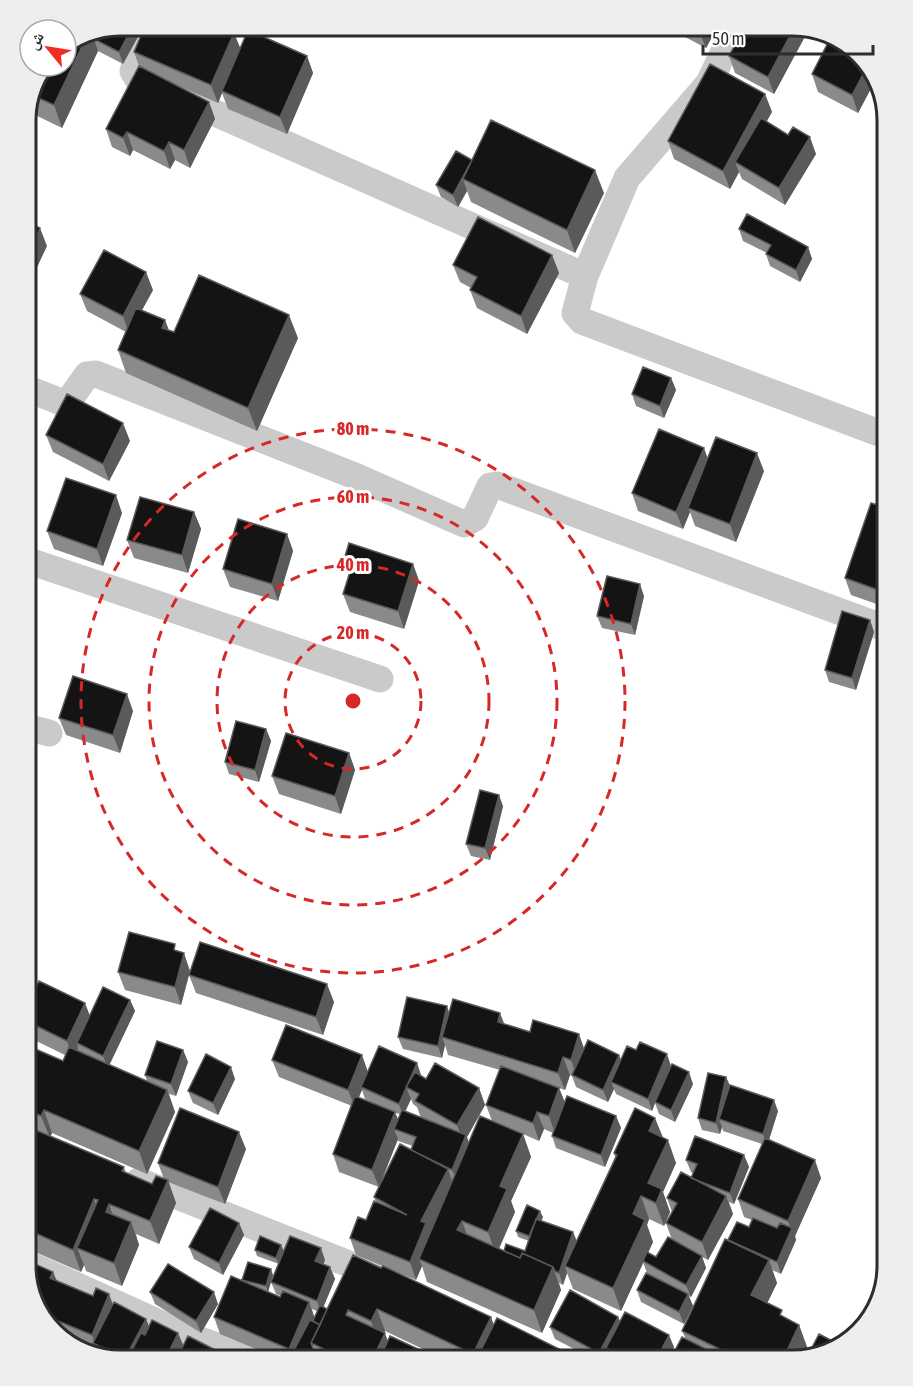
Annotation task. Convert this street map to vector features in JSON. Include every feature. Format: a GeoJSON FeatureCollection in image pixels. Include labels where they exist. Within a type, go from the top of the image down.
{"type":"FeatureCollection","features":[{"type":"Feature","properties":{"kind":"street"},"geometry":{"type":"LineString","coordinates":[[145,36],[133,70],[138,79],[585,276]]}},
{"type":"Feature","properties":{"kind":"street"},"geometry":{"type":"LineString","coordinates":[[731,36],[709,83],[627,178],[585,276],[575,313],[582,321],[877,432]]}},
{"type":"Feature","properties":{"kind":"street"},"geometry":{"type":"LineString","coordinates":[[36,392],[61,402],[70,399],[87,375],[96,374],[355,476],[464,524],[475,518],[490,486],[497,485],[877,625]]}},
{"type":"Feature","properties":{"kind":"street"},"geometry":{"type":"LineString","coordinates":[[36,563],[380,679]]}},
{"type":"Feature","properties":{"kind":"street"},"geometry":{"type":"LineString","coordinates":[[116,1172],[346,1261],[408,1288]]}},
{"type":"Feature","properties":{"kind":"street"},"geometry":{"type":"LineString","coordinates":[[36,1268],[186,1335],[228,1350]]}},
{"type":"Feature","properties":{"kind":"building"},"geometry":{"type":"Polygon","coordinates":[[[128,36],[119,52],[96,40],[128,36]]]}},
{"type":"Feature","properties":{"kind":"building"},"geometry":{"type":"Polygon","coordinates":[[[141,36],[233,36],[211,85],[134,52],[141,36]]]}},
{"type":"Feature","properties":{"kind":"building"},"geometry":{"type":"Polygon","coordinates":[[[245,36],[262,36],[307,56],[280,117],[222,91],[245,36]]]}},
{"type":"Feature","properties":{"kind":"building"},"geometry":{"type":"Polygon","coordinates":[[[740,36],[790,36],[768,77],[729,56],[740,36]]]}},
{"type":"Feature","properties":{"kind":"building"},"geometry":{"type":"Polygon","coordinates":[[[828,44],[840,50],[863,74],[852,95],[812,74],[828,44]]]}},
{"type":"Feature","properties":{"kind":"building"},"geometry":{"type":"Polygon","coordinates":[[[710,64],[765,94],[723,171],[668,141],[710,64]]]}},
{"type":"Feature","properties":{"kind":"building"},"geometry":{"type":"Polygon","coordinates":[[[139,66],[209,102],[184,150],[169,142],[164,151],[127,132],[123,138],[106,129],[139,66]]]}},
{"type":"Feature","properties":{"kind":"building"},"geometry":{"type":"Polygon","coordinates":[[[47,78],[67,78],[54,105],[39,98],[47,78]]]}},
{"type":"Feature","properties":{"kind":"building"},"geometry":{"type":"Polygon","coordinates":[[[761,118],[788,135],[793,127],[810,137],[779,188],[735,162],[761,118]]]}},
{"type":"Feature","properties":{"kind":"building"},"geometry":{"type":"Polygon","coordinates":[[[491,120],[595,170],[567,230],[463,179],[491,120]]]}},
{"type":"Feature","properties":{"kind":"building"},"geometry":{"type":"Polygon","coordinates":[[[456,151],[472,160],[453,195],[436,185],[456,151]]]}},
{"type":"Feature","properties":{"kind":"building"},"geometry":{"type":"Polygon","coordinates":[[[747,214],[808,247],[796,270],[766,254],[771,245],[739,229],[747,214]]]}},
{"type":"Feature","properties":{"kind":"building"},"geometry":{"type":"Polygon","coordinates":[[[478,217],[552,255],[521,316],[470,290],[477,277],[453,265],[478,217]]]}},
{"type":"Feature","properties":{"kind":"building"},"geometry":{"type":"Polygon","coordinates":[[[104,250],[146,272],[123,316],[80,294],[104,250]]]}},
{"type":"Feature","properties":{"kind":"building"},"geometry":{"type":"Polygon","coordinates":[[[199,275],[289,315],[248,408],[118,350],[136,308],[165,320],[162,328],[174,332],[199,275]]]}},
{"type":"Feature","properties":{"kind":"building"},"geometry":{"type":"Polygon","coordinates":[[[643,367],[671,378],[660,406],[632,394],[643,367]]]}},
{"type":"Feature","properties":{"kind":"building"},"geometry":{"type":"Polygon","coordinates":[[[67,394],[123,423],[103,464],[46,435],[67,394]]]}},
{"type":"Feature","properties":{"kind":"building"},"geometry":{"type":"Polygon","coordinates":[[[659,429],[704,448],[676,512],[632,493],[659,429]]]}},
{"type":"Feature","properties":{"kind":"building"},"geometry":{"type":"Polygon","coordinates":[[[716,437],[757,453],[730,524],[688,508],[716,437]]]}},
{"type":"Feature","properties":{"kind":"building"},"geometry":{"type":"Polygon","coordinates":[[[66,478],[116,495],[97,549],[47,531],[66,478]]]}},
{"type":"Feature","properties":{"kind":"building"},"geometry":{"type":"Polygon","coordinates":[[[140,497],[194,512],[182,555],[127,540],[140,497]]]}},
{"type":"Feature","properties":{"kind":"building"},"geometry":{"type":"Polygon","coordinates":[[[871,503],[877,505],[877,590],[845,578],[871,503]]]}},
{"type":"Feature","properties":{"kind":"building"},"geometry":{"type":"Polygon","coordinates":[[[238,519],[287,534],[272,584],[223,569],[238,519]]]}},
{"type":"Feature","properties":{"kind":"building"},"geometry":{"type":"Polygon","coordinates":[[[349,543],[413,564],[398,611],[343,594],[354,559],[345,556],[349,543]]]}},
{"type":"Feature","properties":{"kind":"building"},"geometry":{"type":"Polygon","coordinates":[[[607,576],[640,584],[631,624],[597,616],[607,576]]]}},
{"type":"Feature","properties":{"kind":"building"},"geometry":{"type":"Polygon","coordinates":[[[842,611],[870,620],[852,678],[825,670],[842,611]]]}},
{"type":"Feature","properties":{"kind":"building"},"geometry":{"type":"Polygon","coordinates":[[[73,676],[127,694],[113,735],[59,718],[73,676]]]}},
{"type":"Feature","properties":{"kind":"building"},"geometry":{"type":"Polygon","coordinates":[[[236,721],[266,729],[255,770],[225,762],[236,721]]]}},
{"type":"Feature","properties":{"kind":"building"},"geometry":{"type":"Polygon","coordinates":[[[286,733],[349,753],[335,796],[272,776],[286,733]]]}},
{"type":"Feature","properties":{"kind":"building"},"geometry":{"type":"Polygon","coordinates":[[[480,790],[499,795],[485,848],[466,844],[480,790]]]}},
{"type":"Feature","properties":{"kind":"building"},"geometry":{"type":"Polygon","coordinates":[[[129,932],[175,944],[174,950],[184,953],[175,987],[118,972],[129,932]]]}},
{"type":"Feature","properties":{"kind":"building"},"geometry":{"type":"Polygon","coordinates":[[[200,942],[327,984],[316,1017],[189,975],[200,942]]]}},
{"type":"Feature","properties":{"kind":"building"},"geometry":{"type":"Polygon","coordinates":[[[39,981],[85,1003],[67,1041],[36,1026],[36,987],[39,981]]]}},
{"type":"Feature","properties":{"kind":"building"},"geometry":{"type":"Polygon","coordinates":[[[103,987],[130,1000],[103,1056],[77,1043],[103,987]]]}},
{"type":"Feature","properties":{"kind":"building"},"geometry":{"type":"Polygon","coordinates":[[[407,997],[447,1006],[438,1046],[398,1037],[407,997]]]}},
{"type":"Feature","properties":{"kind":"building"},"geometry":{"type":"Polygon","coordinates":[[[453,999],[500,1013],[498,1022],[530,1032],[533,1020],[579,1034],[571,1060],[563,1057],[558,1073],[442,1037],[453,999]]]}},
{"type":"Feature","properties":{"kind":"building"},"geometry":{"type":"Polygon","coordinates":[[[286,1025],[362,1055],[348,1090],[272,1060],[286,1025]]]}},
{"type":"Feature","properties":{"kind":"building"},"geometry":{"type":"Polygon","coordinates":[[[588,1040],[619,1055],[603,1090],[572,1075],[588,1040]]]}},
{"type":"Feature","properties":{"kind":"building"},"geometry":{"type":"Polygon","coordinates":[[[157,1041],[183,1050],[171,1084],[145,1075],[157,1041]]]}},
{"type":"Feature","properties":{"kind":"building"},"geometry":{"type":"Polygon","coordinates":[[[640,1042],[667,1054],[648,1099],[611,1082],[627,1046],[636,1050],[640,1042]]]}},
{"type":"Feature","properties":{"kind":"building"},"geometry":{"type":"Polygon","coordinates":[[[379,1046],[417,1063],[399,1104],[361,1087],[379,1046]]]}},
{"type":"Feature","properties":{"kind":"building"},"geometry":{"type":"Polygon","coordinates":[[[69,1047],[167,1090],[139,1151],[44,1110],[41,1116],[36,1114],[36,1049],[63,1061],[69,1047]]]}},
{"type":"Feature","properties":{"kind":"building"},"geometry":{"type":"Polygon","coordinates":[[[206,1054],[231,1067],[213,1103],[188,1091],[206,1054]]]}},
{"type":"Feature","properties":{"kind":"building"},"geometry":{"type":"Polygon","coordinates":[[[435,1063],[479,1088],[457,1125],[415,1101],[419,1094],[406,1087],[415,1072],[426,1079],[435,1063]]]}},
{"type":"Feature","properties":{"kind":"building"},"geometry":{"type":"Polygon","coordinates":[[[672,1064],[689,1072],[671,1110],[655,1102],[672,1064]]]}},
{"type":"Feature","properties":{"kind":"building"},"geometry":{"type":"Polygon","coordinates":[[[501,1066],[559,1088],[549,1116],[537,1112],[533,1123],[486,1105],[501,1066]]]}},
{"type":"Feature","properties":{"kind":"building"},"geometry":{"type":"Polygon","coordinates":[[[708,1073],[726,1077],[716,1123],[698,1118],[708,1073]]]}},
{"type":"Feature","properties":{"kind":"building"},"geometry":{"type":"Polygon","coordinates":[[[730,1085],[774,1100],[763,1134],[719,1119],[730,1085]]]}},
{"type":"Feature","properties":{"kind":"building"},"geometry":{"type":"Polygon","coordinates":[[[355,1096],[395,1112],[372,1170],[333,1154],[355,1096]]]}},
{"type":"Feature","properties":{"kind":"building"},"geometry":{"type":"Polygon","coordinates":[[[567,1096],[616,1116],[601,1155],[552,1136],[567,1096]]]}},
{"type":"Feature","properties":{"kind":"building"},"geometry":{"type":"Polygon","coordinates":[[[180,1108],[239,1132],[218,1187],[158,1163],[180,1108]]]}},
{"type":"Feature","properties":{"kind":"building"},"geometry":{"type":"Polygon","coordinates":[[[635,1108],[655,1118],[649,1131],[668,1140],[648,1183],[662,1189],[656,1203],[641,1196],[633,1214],[645,1220],[613,1288],[565,1266],[617,1155],[614,1153],[635,1108]]]}},
{"type":"Feature","properties":{"kind":"building"},"geometry":{"type":"Polygon","coordinates":[[[402,1110],[466,1135],[452,1170],[411,1150],[416,1137],[394,1129],[402,1110]]]}},
{"type":"Feature","properties":{"kind":"building"},"geometry":{"type":"Polygon","coordinates":[[[480,1116],[523,1134],[500,1186],[507,1189],[488,1232],[462,1221],[457,1230],[520,1258],[522,1253],[553,1267],[534,1310],[419,1259],[480,1116]]]}},
{"type":"Feature","properties":{"kind":"building"},"geometry":{"type":"Polygon","coordinates":[[[36,1130],[124,1167],[122,1171],[152,1184],[156,1176],[168,1180],[150,1221],[109,1204],[106,1212],[131,1222],[114,1263],[77,1248],[98,1200],[94,1199],[73,1250],[36,1233],[36,1130]]]}},
{"type":"Feature","properties":{"kind":"building"},"geometry":{"type":"Polygon","coordinates":[[[695,1136],[744,1155],[730,1193],[691,1178],[697,1164],[686,1160],[695,1136]]]}},
{"type":"Feature","properties":{"kind":"building"},"geometry":{"type":"Polygon","coordinates":[[[765,1138],[815,1160],[788,1221],[738,1199],[765,1138]]]}},
{"type":"Feature","properties":{"kind":"building"},"geometry":{"type":"Polygon","coordinates":[[[400,1144],[448,1169],[421,1221],[426,1223],[410,1262],[350,1238],[358,1217],[366,1220],[374,1201],[407,1215],[374,1197],[400,1144]]]}},
{"type":"Feature","properties":{"kind":"building"},"geometry":{"type":"Polygon","coordinates":[[[681,1172],[726,1196],[702,1242],[666,1223],[677,1203],[667,1198],[681,1172]]]}},
{"type":"Feature","properties":{"kind":"building"},"geometry":{"type":"Polygon","coordinates":[[[527,1205],[540,1211],[529,1236],[516,1231],[527,1205]]]}},
{"type":"Feature","properties":{"kind":"building"},"geometry":{"type":"Polygon","coordinates":[[[210,1208],[239,1223],[219,1263],[189,1247],[210,1208]]]}},
{"type":"Feature","properties":{"kind":"building"},"geometry":{"type":"Polygon","coordinates":[[[753,1218],[777,1228],[780,1223],[792,1228],[777,1262],[728,1240],[737,1222],[749,1227],[753,1218]]]}},
{"type":"Feature","properties":{"kind":"building"},"geometry":{"type":"Polygon","coordinates":[[[536,1219],[573,1232],[559,1273],[553,1267],[522,1253],[520,1258],[504,1251],[506,1244],[525,1251],[536,1219]]]}},
{"type":"Feature","properties":{"kind":"building"},"geometry":{"type":"Polygon","coordinates":[[[260,1236],[281,1245],[276,1258],[255,1250],[260,1236]]]}},
{"type":"Feature","properties":{"kind":"building"},"geometry":{"type":"Polygon","coordinates":[[[290,1236],[321,1248],[315,1261],[330,1267],[317,1301],[271,1282],[290,1236]]]}},
{"type":"Feature","properties":{"kind":"building"},"geometry":{"type":"Polygon","coordinates":[[[668,1237],[702,1256],[686,1285],[643,1261],[647,1252],[656,1257],[668,1237]]]}},
{"type":"Feature","properties":{"kind":"building"},"geometry":{"type":"Polygon","coordinates":[[[725,1239],[769,1260],[751,1295],[782,1310],[780,1315],[799,1325],[787,1350],[722,1350],[682,1331],[725,1239]]]}},
{"type":"Feature","properties":{"kind":"building"},"geometry":{"type":"Polygon","coordinates":[[[353,1255],[381,1268],[383,1266],[491,1317],[475,1350],[464,1350],[377,1309],[371,1321],[348,1310],[346,1315],[385,1333],[377,1350],[326,1350],[311,1343],[353,1255]]]}},
{"type":"Feature","properties":{"kind":"building"},"geometry":{"type":"Polygon","coordinates":[[[248,1262],[271,1269],[266,1286],[242,1280],[248,1262]]]}},
{"type":"Feature","properties":{"kind":"building"},"geometry":{"type":"Polygon","coordinates":[[[36,1264],[53,1272],[50,1278],[93,1296],[96,1288],[109,1294],[92,1335],[58,1321],[42,1298],[36,1264]]]}},
{"type":"Feature","properties":{"kind":"building"},"geometry":{"type":"Polygon","coordinates":[[[168,1264],[214,1292],[196,1321],[150,1292],[168,1264]]]}},
{"type":"Feature","properties":{"kind":"building"},"geometry":{"type":"Polygon","coordinates":[[[646,1273],[688,1294],[679,1312],[637,1290],[646,1273]]]}},
{"type":"Feature","properties":{"kind":"building"},"geometry":{"type":"Polygon","coordinates":[[[231,1276],[280,1297],[283,1291],[309,1302],[289,1349],[214,1317],[231,1276]]]}},
{"type":"Feature","properties":{"kind":"building"},"geometry":{"type":"Polygon","coordinates":[[[570,1290],[618,1317],[601,1350],[593,1350],[550,1327],[570,1290]]]}},
{"type":"Feature","properties":{"kind":"building"},"geometry":{"type":"Polygon","coordinates":[[[114,1302],[146,1319],[129,1350],[102,1348],[93,1343],[114,1302]]]}},
{"type":"Feature","properties":{"kind":"building"},"geometry":{"type":"Polygon","coordinates":[[[320,1305],[327,1309],[320,1325],[313,1321],[320,1305]]]}},
{"type":"Feature","properties":{"kind":"building"},"geometry":{"type":"Polygon","coordinates":[[[625,1312],[669,1335],[661,1350],[610,1350],[606,1348],[625,1312]]]}},
{"type":"Feature","properties":{"kind":"building"},"geometry":{"type":"Polygon","coordinates":[[[497,1318],[561,1350],[481,1350],[497,1318]]]}},
{"type":"Feature","properties":{"kind":"building"},"geometry":{"type":"Polygon","coordinates":[[[152,1320],[178,1333],[170,1350],[132,1350],[141,1333],[145,1335],[152,1320]]]}},
{"type":"Feature","properties":{"kind":"building"},"geometry":{"type":"Polygon","coordinates":[[[310,1320],[320,1325],[311,1343],[314,1350],[294,1350],[310,1320]]]}},
{"type":"Feature","properties":{"kind":"building"},"geometry":{"type":"Polygon","coordinates":[[[819,1334],[832,1341],[825,1344],[812,1348],[819,1334]]]}},
{"type":"Feature","properties":{"kind":"building"},"geometry":{"type":"Polygon","coordinates":[[[188,1336],[215,1350],[181,1350],[188,1336]]]}},
{"type":"Feature","properties":{"kind":"building"},"geometry":{"type":"Polygon","coordinates":[[[390,1336],[420,1350],[384,1350],[390,1336]]]}},
{"type":"Feature","properties":{"kind":"building"},"geometry":{"type":"Polygon","coordinates":[[[682,1337],[708,1350],[675,1350],[682,1337]]]}}]}
